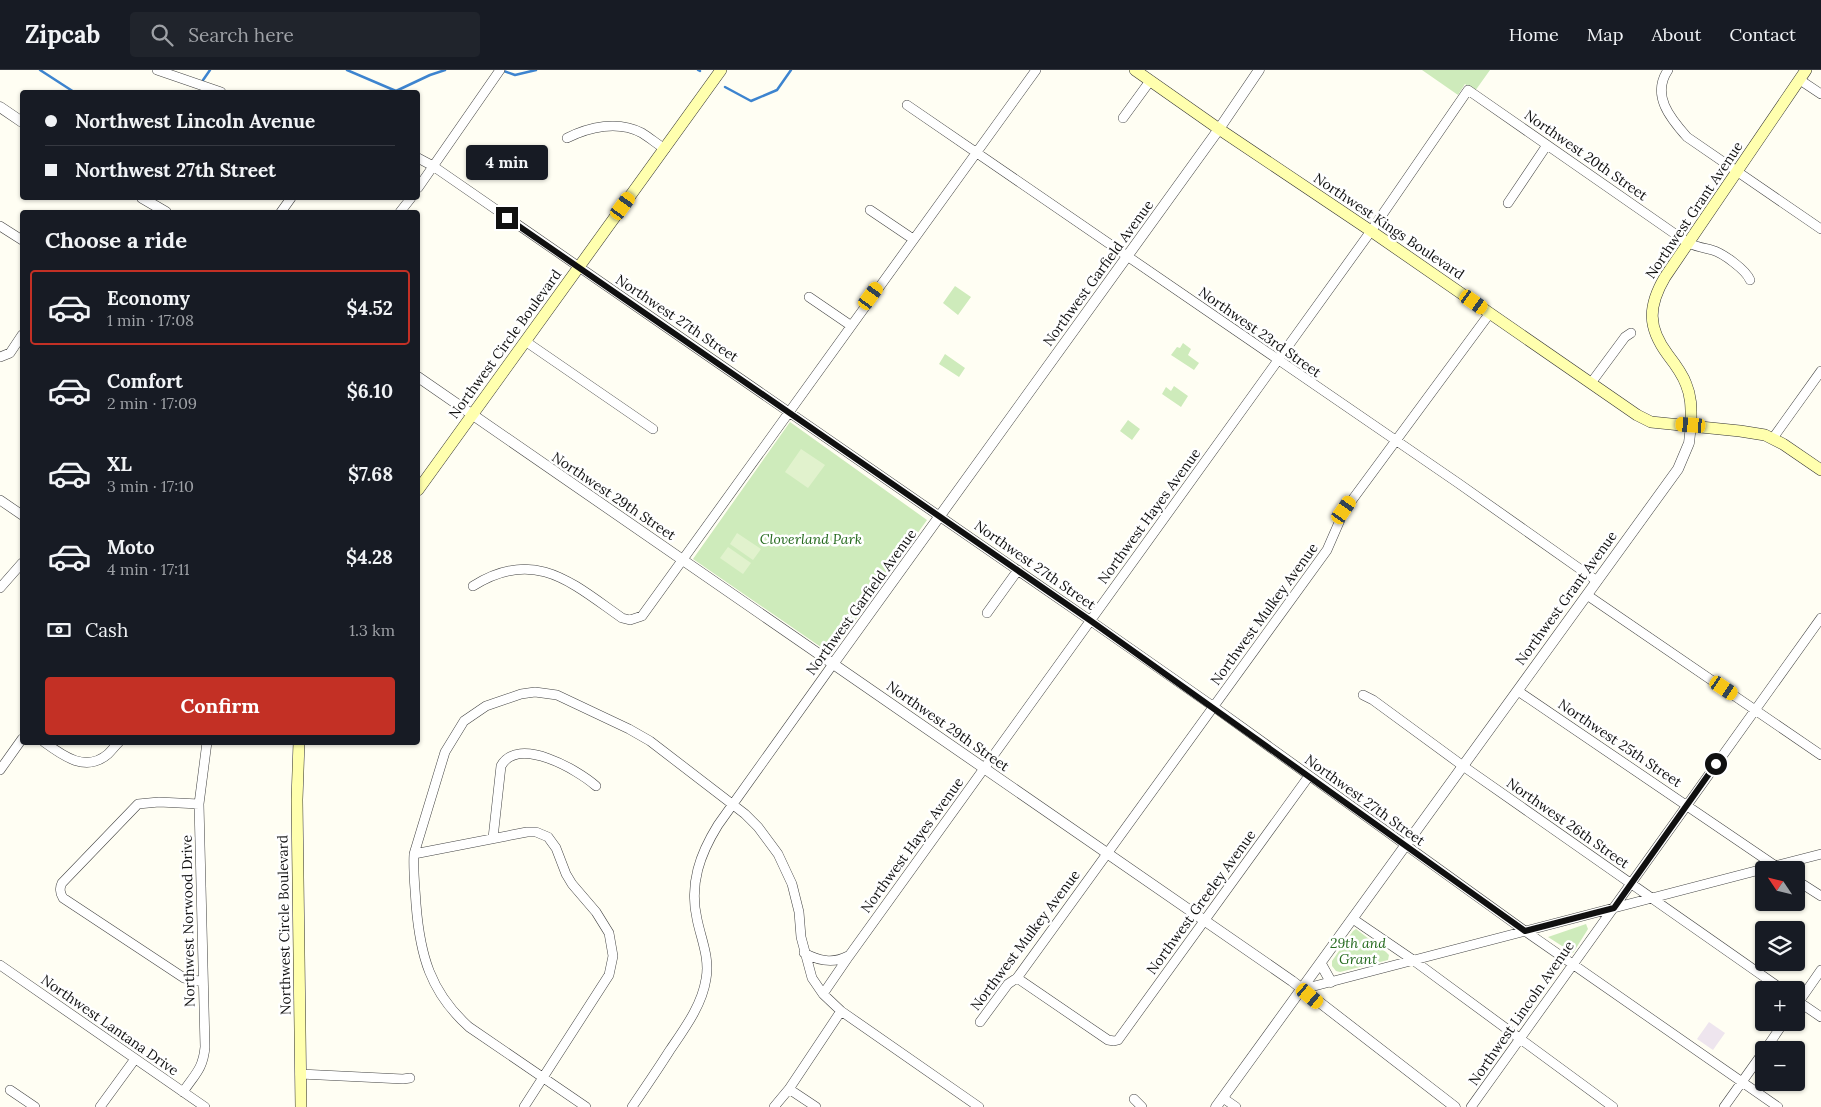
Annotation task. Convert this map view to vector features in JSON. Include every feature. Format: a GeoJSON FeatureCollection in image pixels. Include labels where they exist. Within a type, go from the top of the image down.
{"type":"FeatureCollection","features":[{"type":"Feature","properties":{"kind":"main road","name":"Northwest Circle Boulevard"},"geometry":{"type":"LineString","coordinates":[[420,487],[721,70]]}},
{"type":"Feature","properties":{"kind":"main road","name":"Northwest Kings Boulevard"},"geometry":{"type":"LineString","coordinates":[[1135,70],[1645,420],[1663,424],[1691,425],[1757,433],[1773,438],[1821,470]]}},
{"type":"Feature","properties":{"kind":"main road","name":"Northwest Grant Avenue"},"geometry":{"type":"LineString","coordinates":[[1691,425],[1692,405],[1686,384],[1678,368],[1656,337],[1652,315],[1655,296],[1688,243],[1803,75]]}},
{"type":"Feature","properties":{"kind":"main road","name":"Northwest Circle Boulevard"},"geometry":{"type":"LineString","coordinates":[[299,745],[297,800],[301,1107]]}},
{"type":"Feature","properties":{"kind":"street"},"geometry":{"type":"LineString","coordinates":[[157,70],[215,90]]}},
{"type":"Feature","properties":{"kind":"street"},"geometry":{"type":"LineString","coordinates":[[420,185],[500,70]]}},
{"type":"Feature","properties":{"kind":"street"},"geometry":{"type":"LineString","coordinates":[[473,586],[498,574],[522,569],[536,570],[570,582],[622,618],[636,619],[645,613],[850,325],[1036,70]]}},
{"type":"Feature","properties":{"kind":"street","name":"Northwest Garfield Avenue"},"geometry":{"type":"LineString","coordinates":[[632,1107],[692,1015],[703,994],[707,965],[695,907],[695,881],[698,864],[705,845],[732,804],[1219,129],[1259,70]]}},
{"type":"Feature","properties":{"kind":"street"},"geometry":{"type":"LineString","coordinates":[[1668,70],[1662,80],[1660,93],[1663,103],[1672,119],[1691,140],[1821,229]]}},
{"type":"Feature","properties":{"kind":"street","name":"Northwest Grant Avenue"},"geometry":{"type":"LineString","coordinates":[[1803,75],[1821,94]]}},
{"type":"Feature","properties":{"kind":"street"},"geometry":{"type":"LineString","coordinates":[[1123,118],[1150,81]]}},
{"type":"Feature","properties":{"kind":"street","name":"Northwest 20th Street"},"geometry":{"type":"LineString","coordinates":[[1468,90],[1688,243],[1698,248],[1718,252],[1746,272],[1750,280]]}},
{"type":"Feature","properties":{"kind":"street","name":"Northwest Hayes Avenue"},"geometry":{"type":"LineString","coordinates":[[823,994],[1371,231],[1468,90]]}},
{"type":"Feature","properties":{"kind":"street","name":"Northwest 23rd Street"},"geometry":{"type":"LineString","coordinates":[[907,105],[1597,581]]}},
{"type":"Feature","properties":{"kind":"street"},"geometry":{"type":"LineString","coordinates":[[0,107],[20,121]]}},
{"type":"Feature","properties":{"kind":"street"},"geometry":{"type":"LineString","coordinates":[[567,138],[596,128],[621,127],[641,133],[664,149]]}},
{"type":"Feature","properties":{"kind":"street"},"geometry":{"type":"LineString","coordinates":[[1508,203],[1547,145]]}},
{"type":"Feature","properties":{"kind":"street","name":"Northwest 27th Street"},"geometry":{"type":"LineString","coordinates":[[420,159],[433,166],[1018,570],[1214,707],[1525,931],[1778,1107]]}},
{"type":"Feature","properties":{"kind":"street"},"geometry":{"type":"LineString","coordinates":[[145,200],[163,210]]}},
{"type":"Feature","properties":{"kind":"street"},"geometry":{"type":"LineString","coordinates":[[282,210],[289,200]]}},
{"type":"Feature","properties":{"kind":"street"},"geometry":{"type":"LineString","coordinates":[[402,210],[409,200]]}},
{"type":"Feature","properties":{"kind":"street"},"geometry":{"type":"LineString","coordinates":[[870,210],[913,239]]}},
{"type":"Feature","properties":{"kind":"street"},"geometry":{"type":"LineString","coordinates":[[0,226],[20,239]]}},
{"type":"Feature","properties":{"kind":"street"},"geometry":{"type":"LineString","coordinates":[[809,297],[850,325]]}},
{"type":"Feature","properties":{"kind":"street","name":"Northwest Mulkey Avenue"},"geometry":{"type":"LineString","coordinates":[[980,1022],[1008,984],[1018,978],[1327,550],[1344,510],[1490,313]]}},
{"type":"Feature","properties":{"kind":"street"},"geometry":{"type":"LineString","coordinates":[[1591,383],[1625,336],[1630,334]]}},
{"type":"Feature","properties":{"kind":"street"},"geometry":{"type":"LineString","coordinates":[[0,357],[10,353],[20,338]]}},
{"type":"Feature","properties":{"kind":"street"},"geometry":{"type":"LineString","coordinates":[[525,341],[653,429]]}},
{"type":"Feature","properties":{"kind":"street"},"geometry":{"type":"LineString","coordinates":[[1773,438],[1821,371]]}},
{"type":"Feature","properties":{"kind":"street","name":"Northwest 29th Street"},"geometry":{"type":"LineString","coordinates":[[420,379],[1302,989],[1455,1107]]}},
{"type":"Feature","properties":{"kind":"street","name":"Northwest Grant Avenue"},"geometry":{"type":"LineString","coordinates":[[1216,1107],[1678,468],[1689,443],[1691,425]]}},
{"type":"Feature","properties":{"kind":"street"},"geometry":{"type":"LineString","coordinates":[[0,500],[20,514]]}},
{"type":"Feature","properties":{"kind":"street"},"geometry":{"type":"LineString","coordinates":[[0,588],[20,565]]}},
{"type":"Feature","properties":{"kind":"street"},"geometry":{"type":"LineString","coordinates":[[987,613],[1018,570]]}},
{"type":"Feature","properties":{"kind":"street"},"geometry":{"type":"LineString","coordinates":[[1587,595],[1821,755]]}},
{"type":"Feature","properties":{"kind":"street","name":"Northwest Lincoln Avenue"},"geometry":{"type":"LineString","coordinates":[[1471,1107],[1821,618]]}},
{"type":"Feature","properties":{"kind":"street","name":"Northwest 25th Street"},"geometry":{"type":"LineString","coordinates":[[1518,691],[1768,861]]}},
{"type":"Feature","properties":{"kind":"street"},"geometry":{"type":"LineString","coordinates":[[586,1107],[469,1027],[455,1014],[438,992],[428,970],[418,926],[413,866],[414,854],[445,752],[456,731],[464,721],[478,710],[521,694],[535,692],[557,695],[650,741],[732,804],[762,831],[784,866],[795,895],[804,953],[812,978],[823,994],[841,1012],[979,1107]]}},
{"type":"Feature","properties":{"kind":"street","name":"Northwest 26th Street"},"geometry":{"type":"LineString","coordinates":[[1362,695],[1373,700],[1463,766],[1770,981]]}},
{"type":"Feature","properties":{"kind":"street"},"geometry":{"type":"LineString","coordinates":[[0,770],[20,742]]}},
{"type":"Feature","properties":{"kind":"street"},"geometry":{"type":"LineString","coordinates":[[48,745],[66,758],[81,763],[100,759],[116,745]]}},
{"type":"Feature","properties":{"kind":"street","name":"Northwest Norwood Drive"},"geometry":{"type":"LineString","coordinates":[[183,1092],[204,1060],[199,804],[207,745]]}},
{"type":"Feature","properties":{"kind":"street"},"geometry":{"type":"LineString","coordinates":[[493,838],[501,766],[504,760],[511,755],[532,755],[559,762],[573,769],[596,786]]}},
{"type":"Feature","properties":{"kind":"street","name":"Northwest Greeley Avenue"},"geometry":{"type":"LineString","coordinates":[[1018,978],[1108,1040],[1118,1040],[1309,776]]}},
{"type":"Feature","properties":{"kind":"street"},"geometry":{"type":"LineString","coordinates":[[199,804],[159,802],[138,804],[62,883],[60,888],[63,898],[184,978],[203,982]]}},
{"type":"Feature","properties":{"kind":"street"},"geometry":{"type":"LineString","coordinates":[[414,854],[527,832],[543,834],[552,841],[566,874],[606,926],[612,943],[613,956],[609,975],[524,1107]]}},
{"type":"Feature","properties":{"kind":"street"},"geometry":{"type":"LineString","coordinates":[[1800,861],[1821,854]]}},
{"type":"Feature","properties":{"kind":"street"},"geometry":{"type":"LineString","coordinates":[[1302,989],[1651,898],[1755,873]]}},
{"type":"Feature","properties":{"kind":"street"},"geometry":{"type":"LineString","coordinates":[[1805,886],[1821,896]]}},
{"type":"Feature","properties":{"kind":"street"},"geometry":{"type":"LineString","coordinates":[[1353,919],[1413,960],[1612,1107]]}},
{"type":"Feature","properties":{"kind":"street"},"geometry":{"type":"LineString","coordinates":[[804,953],[824,961],[833,961],[849,956]]}},
{"type":"Feature","properties":{"kind":"street"},"geometry":{"type":"LineString","coordinates":[[1321,964],[1331,982]]}},
{"type":"Feature","properties":{"kind":"street","name":"Northwest Lantana Drive"},"geometry":{"type":"LineString","coordinates":[[0,966],[205,1107]]}},
{"type":"Feature","properties":{"kind":"street"},"geometry":{"type":"LineString","coordinates":[[1805,991],[1821,970]]}},
{"type":"Feature","properties":{"kind":"street"},"geometry":{"type":"LineString","coordinates":[[1805,1007],[1821,1017]]}},
{"type":"Feature","properties":{"kind":"street"},"geometry":{"type":"LineString","coordinates":[[774,1107],[789,1089],[841,1012]]}},
{"type":"Feature","properties":{"kind":"street"},"geometry":{"type":"LineString","coordinates":[[100,1107],[135,1059]]}},
{"type":"Feature","properties":{"kind":"street"},"geometry":{"type":"LineString","coordinates":[[1724,1107],[1755,1064]]}},
{"type":"Feature","properties":{"kind":"street"},"geometry":{"type":"LineString","coordinates":[[300,1074],[410,1078]]}},
{"type":"Feature","properties":{"kind":"street"},"geometry":{"type":"LineString","coordinates":[[789,1089],[816,1107]]}},
{"type":"Feature","properties":{"kind":"street"},"geometry":{"type":"LineString","coordinates":[[10,1090],[35,1107]]}},
{"type":"Feature","properties":{"kind":"street"},"geometry":{"type":"LineString","coordinates":[[1223,1098],[1236,1107]]}},
{"type":"Feature","properties":{"kind":"street"},"geometry":{"type":"LineString","coordinates":[[1134,1099],[1142,1107]]}},
{"type":"Feature","properties":{"kind":"shaded area"},"geometry":{"type":"Polygon","coordinates":[[[1709,1022],[1725,1033],[1713,1050],[1697,1039],[1709,1022]]]}},
{"type":"Feature","properties":{"kind":"green space"},"geometry":{"type":"Polygon","coordinates":[[[1422,70],[1490,70],[1475,91],[1465,84],[1458,95],[1422,70]]]}},
{"type":"Feature","properties":{"kind":"green space"},"geometry":{"type":"Polygon","coordinates":[[[955,286],[971,297],[958,315],[943,303],[955,286]]]}},
{"type":"Feature","properties":{"kind":"green space"},"geometry":{"type":"Polygon","coordinates":[[[1183,343],[1191,349],[1188,355],[1199,363],[1194,370],[1171,355],[1183,343]]]}},
{"type":"Feature","properties":{"kind":"green space"},"geometry":{"type":"Polygon","coordinates":[[[945,354],[965,368],[959,377],[939,364],[945,354]]]}},
{"type":"Feature","properties":{"kind":"green space"},"geometry":{"type":"Polygon","coordinates":[[[1174,386],[1188,396],[1181,407],[1162,394],[1166,387],[1171,391],[1174,386]]]}},
{"type":"Feature","properties":{"kind":"green space"},"geometry":{"type":"Polygon","coordinates":[[[1128,420],[1140,429],[1132,440],[1120,431],[1128,420]]]}},
{"type":"Feature","properties":{"kind":"green space","name":"Cloverland Park"},"geometry":{"type":"Polygon","coordinates":[[[790,422],[927,520],[831,654],[693,559],[790,422]]]}},
{"type":"Feature","properties":{"kind":"green space"},"geometry":{"type":"Polygon","coordinates":[[[801,449],[825,465],[808,488],[785,472],[801,449]]]}},
{"type":"Feature","properties":{"kind":"green space"},"geometry":{"type":"Polygon","coordinates":[[[737,533],[761,549],[753,560],[730,544],[737,533]]]}},
{"type":"Feature","properties":{"kind":"green space"},"geometry":{"type":"Polygon","coordinates":[[[728,547],[751,563],[743,574],[720,558],[728,547]]]}},
{"type":"Feature","properties":{"kind":"green space"},"geometry":{"type":"Polygon","coordinates":[[[1586,924],[1588,929],[1573,953],[1548,937],[1586,924]]]}},
{"type":"Feature","properties":{"kind":"green space","name":"29th and Grant"},"geometry":{"type":"Polygon","coordinates":[[[1356,929],[1386,952],[1389,955],[1388,960],[1340,972],[1336,971],[1332,966],[1332,961],[1356,929]]]}},
{"type":"Feature","properties":{"kind":"waterway"},"geometry":{"type":"LineString","coordinates":[[40,70],[71,90]]}},
{"type":"Feature","properties":{"kind":"waterway"},"geometry":{"type":"LineString","coordinates":[[201,83],[210,70]]}},
{"type":"Feature","properties":{"kind":"waterway"},"geometry":{"type":"LineString","coordinates":[[347,70],[394,90]]}},
{"type":"Feature","properties":{"kind":"waterway"},"geometry":{"type":"LineString","coordinates":[[398,90],[445,70]]}},
{"type":"Feature","properties":{"kind":"waterway"},"geometry":{"type":"LineString","coordinates":[[501,70],[515,75],[536,70]]}},
{"type":"Feature","properties":{"kind":"waterway"},"geometry":{"type":"LineString","coordinates":[[725,87],[751,101],[777,90],[791,70]]}},
{"type":"Feature","properties":{"kind":"route"},"geometry":{"type":"LineString","coordinates":[[507,218],[1214,707],[1525,931],[1614,908],[1716,764]]}}]}
